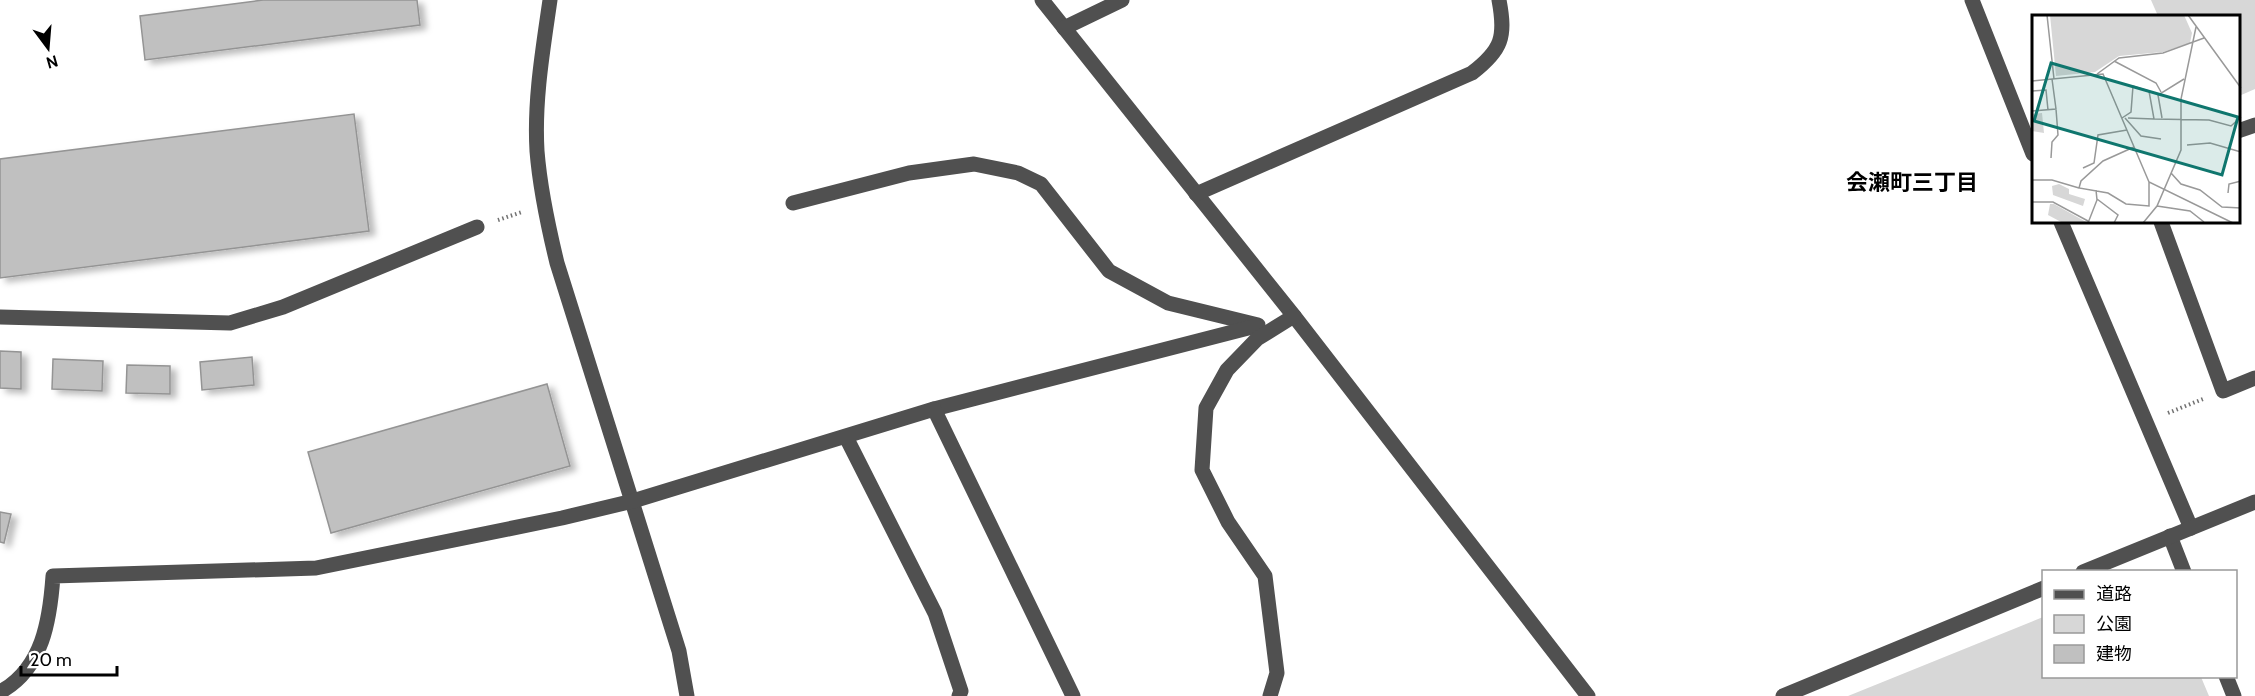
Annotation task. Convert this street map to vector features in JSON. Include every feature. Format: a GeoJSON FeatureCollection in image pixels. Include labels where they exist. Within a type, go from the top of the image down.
{"type":"FeatureCollection","features":[{"type":"Feature","properties":{"kind":"street"},"geometry":{"type":"LineString","coordinates":[[550,0],[539,76],[537,149],[543,206],[557,263],[679,651],[687,696]]}},
{"type":"Feature","properties":{"kind":"street"},"geometry":{"type":"LineString","coordinates":[[1042,0],[1294,316],[1588,696]]}},
{"type":"Feature","properties":{"kind":"street"},"geometry":{"type":"LineString","coordinates":[[1064,28],[1122,0]]}},
{"type":"Feature","properties":{"kind":"street"},"geometry":{"type":"LineString","coordinates":[[1196,194],[1472,73],[1497,52],[1503,34],[1499,0]]}},
{"type":"Feature","properties":{"kind":"street"},"geometry":{"type":"LineString","coordinates":[[1972,0],[2032,151]]}},
{"type":"Feature","properties":{"kind":"street"},"geometry":{"type":"LineString","coordinates":[[2240,130],[2255,124]]}},
{"type":"Feature","properties":{"kind":"street"},"geometry":{"type":"LineString","coordinates":[[793,203],[909,173],[974,164],[1018,173],[1041,184],[1109,271],[1168,303],[1258,325]]}},
{"type":"Feature","properties":{"kind":"street"},"geometry":{"type":"LineString","coordinates":[[2062,224],[2191,528]]}},
{"type":"Feature","properties":{"kind":"street"},"geometry":{"type":"LineString","coordinates":[[2162,224],[2223,391],[2255,378]]}},
{"type":"Feature","properties":{"kind":"street"},"geometry":{"type":"LineString","coordinates":[[0,317],[230,323],[284,307],[477,227]]}},
{"type":"Feature","properties":{"kind":"street"},"geometry":{"type":"LineString","coordinates":[[0,692],[10,687],[37,655],[51,616],[53,576],[316,568],[540,523],[633,501],[934,409],[1294,316]]}},
{"type":"Feature","properties":{"kind":"street"},"geometry":{"type":"LineString","coordinates":[[1270,696],[1277,673],[1265,576],[1228,522],[1202,470],[1206,408],[1227,370],[1257,339],[1294,316]]}},
{"type":"Feature","properties":{"kind":"street"},"geometry":{"type":"LineString","coordinates":[[934,409],[1073,696]]}},
{"type":"Feature","properties":{"kind":"street"},"geometry":{"type":"LineString","coordinates":[[846,437],[935,613],[961,691],[959,696]]}},
{"type":"Feature","properties":{"kind":"street"},"geometry":{"type":"LineString","coordinates":[[2088,570],[2255,502]]}},
{"type":"Feature","properties":{"kind":"street"},"geometry":{"type":"LineString","coordinates":[[2170,536],[2183,570]]}},
{"type":"Feature","properties":{"kind":"street"},"geometry":{"type":"LineString","coordinates":[[1783,696],[2042,588]]}},
{"type":"Feature","properties":{"kind":"street"},"geometry":{"type":"LineString","coordinates":[[2227,678],[2234,696]]}},
{"type":"Feature","properties":{"kind":"path"},"geometry":{"type":"LineString","coordinates":[[477,227],[543,206]]}},
{"type":"Feature","properties":{"kind":"path"},"geometry":{"type":"LineString","coordinates":[[2146,422],[2223,391]]}},
{"type":"Feature","properties":{"kind":"green space"},"geometry":{"type":"Polygon","coordinates":[[[2151,0],[2255,0],[2255,89],[2240,96],[2240,15],[2158,15],[2151,0]]]}},
{"type":"Feature","properties":{"kind":"green space"},"geometry":{"type":"Polygon","coordinates":[[[2042,617],[2042,678],[2201,678],[2209,696],[1848,696],[2042,617]]]}},
{"type":"Feature","properties":{"kind":"building"},"geometry":{"type":"Polygon","coordinates":[[[263,0],[417,0],[420,25],[145,60],[140,16],[263,0]]]}},
{"type":"Feature","properties":{"kind":"building"},"geometry":{"type":"Polygon","coordinates":[[[354,114],[369,231],[0,278],[0,159],[354,114]]]}},
{"type":"Feature","properties":{"kind":"building"},"geometry":{"type":"Polygon","coordinates":[[[0,351],[21,352],[21,389],[0,388],[0,351]]]}},
{"type":"Feature","properties":{"kind":"building"},"geometry":{"type":"Polygon","coordinates":[[[252,357],[254,385],[202,390],[200,362],[252,357]]]}},
{"type":"Feature","properties":{"kind":"building"},"geometry":{"type":"Polygon","coordinates":[[[53,359],[103,361],[102,391],[52,389],[53,359]]]}},
{"type":"Feature","properties":{"kind":"building"},"geometry":{"type":"Polygon","coordinates":[[[127,365],[170,366],[170,394],[126,393],[127,365]]]}},
{"type":"Feature","properties":{"kind":"building"},"geometry":{"type":"Polygon","coordinates":[[[547,384],[570,466],[331,533],[308,452],[547,384]]]}},
{"type":"Feature","properties":{"kind":"building"},"geometry":{"type":"Polygon","coordinates":[[[0,512],[11,514],[4,543],[0,542],[0,512]]]}},
{"type":"Feature","properties":{"kind":"district","name":"会瀬町三丁目"},"geometry":{"type":"Point","coordinates":[1912,182]}}]}
